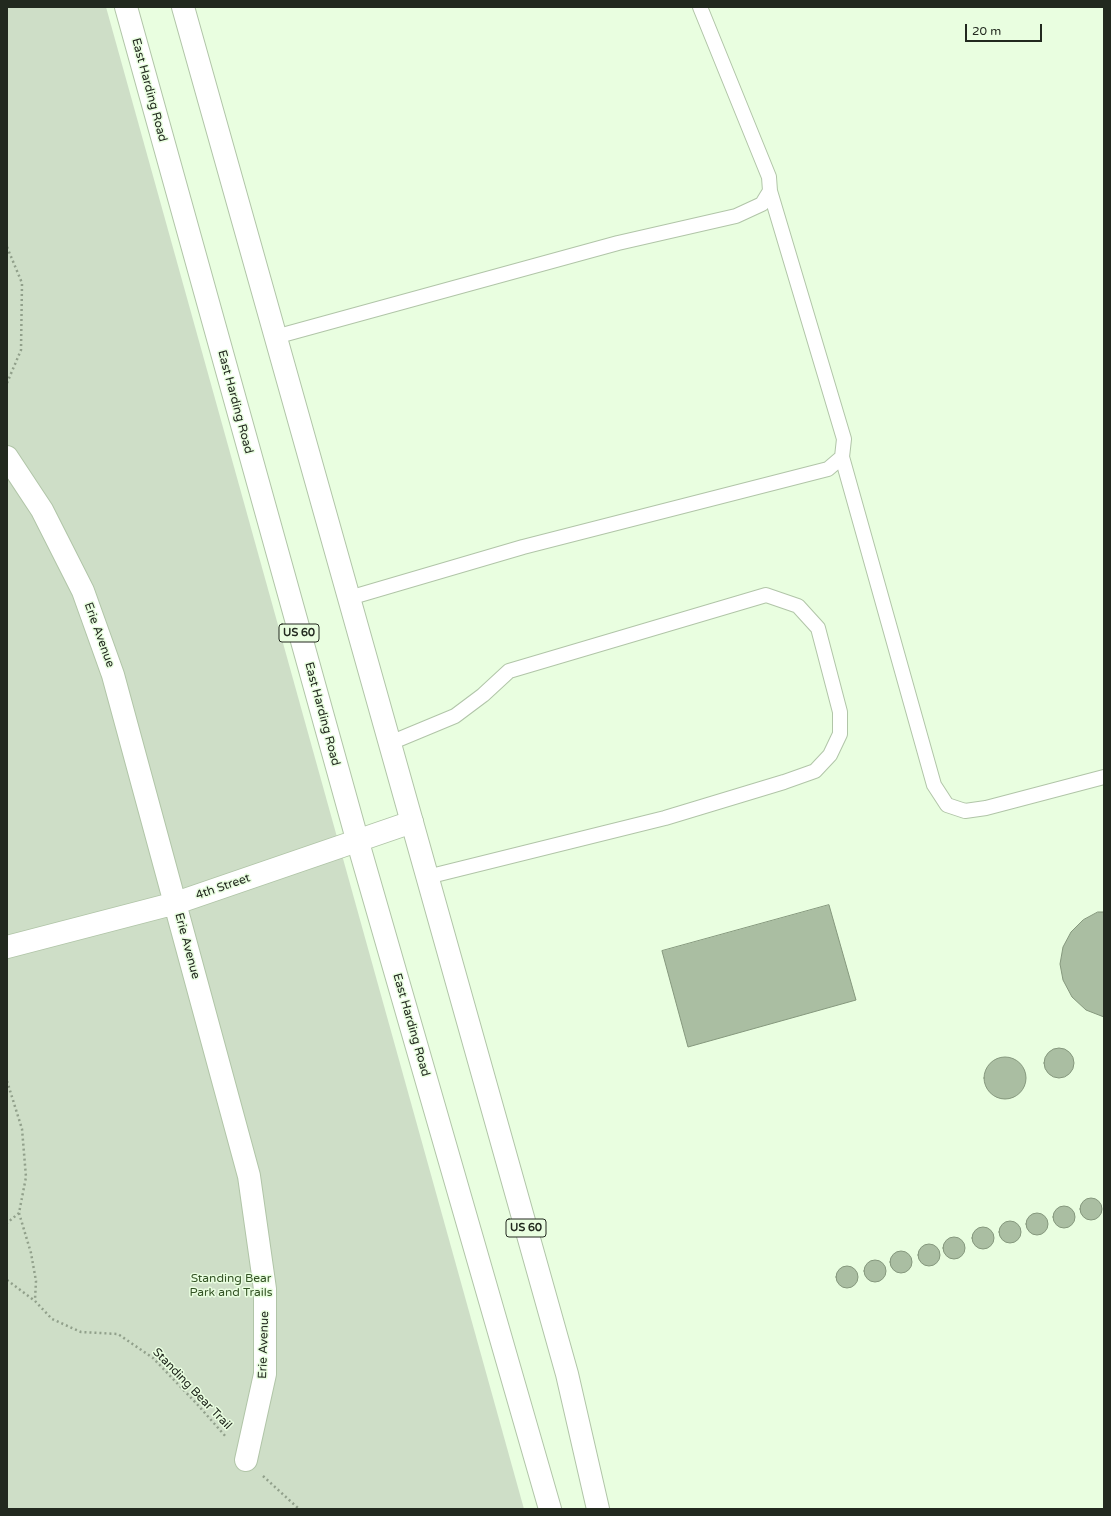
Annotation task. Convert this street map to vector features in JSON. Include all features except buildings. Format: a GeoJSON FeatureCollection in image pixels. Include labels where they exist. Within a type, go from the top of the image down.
{"type":"FeatureCollection","features":[{"type":"Feature","properties":{"kind":"main road","name":"East Harding Road"},"geometry":{"type":"LineString","coordinates":[[126,7],[357,840],[479,1258],[550,1509]]}},
{"type":"Feature","properties":{"kind":"main road","name":"US 60"},"geometry":{"type":"LineString","coordinates":[[183,7],[567,1374],[598,1509]]}},
{"type":"Feature","properties":{"kind":"main road","name":"Erie Avenue"},"geometry":{"type":"LineString","coordinates":[[7,457],[42,510],[83,591],[113,675],[249,1176],[265,1289],[265,1374],[246,1460]]}},
{"type":"Feature","properties":{"kind":"main road","name":"4th Street"},"geometry":{"type":"LineString","coordinates":[[7,947],[176,903],[412,822]]}},
{"type":"Feature","properties":{"kind":"lane"},"geometry":{"type":"LineString","coordinates":[[700,7],[768,177],[770,191],[844,439],[842,457],[934,785],[947,805],[965,811],[986,808],[1104,777]]}},
{"type":"Feature","properties":{"kind":"lane"},"geometry":{"type":"LineString","coordinates":[[276,337],[618,243],[736,216],[762,204],[770,191]]}},
{"type":"Feature","properties":{"kind":"lane"},"geometry":{"type":"LineString","coordinates":[[349,598],[523,547],[828,469],[842,457]]}},
{"type":"Feature","properties":{"kind":"lane"},"geometry":{"type":"LineString","coordinates":[[390,743],[455,716],[483,695],[509,671],[766,595],[798,606],[818,628],[840,712],[840,734],[830,755],[815,771],[784,782],[665,818],[427,877]]}},
{"type":"Feature","properties":{"kind":"path"},"geometry":{"type":"LineString","coordinates":[[7,247],[22,283],[21,350],[7,383]]}},
{"type":"Feature","properties":{"kind":"path"},"geometry":{"type":"LineString","coordinates":[[7,1081],[22,1129],[26,1178],[19,1214],[31,1253],[36,1280],[35,1301]]}},
{"type":"Feature","properties":{"kind":"path"},"geometry":{"type":"LineString","coordinates":[[7,1223],[19,1214]]}},
{"type":"Feature","properties":{"kind":"path","name":"Standing Bear Trail"},"geometry":{"type":"LineString","coordinates":[[7,1280],[35,1301],[52,1319],[81,1332],[118,1334],[153,1358],[196,1403],[246,1460],[299,1509]]}},
{"type":"Feature","properties":{"kind":"green space","name":"Standing Bear Park and Trails"},"geometry":{"type":"Polygon","coordinates":[[[7,7],[106,7],[524,1509],[7,1509],[7,7]]]}}]}
